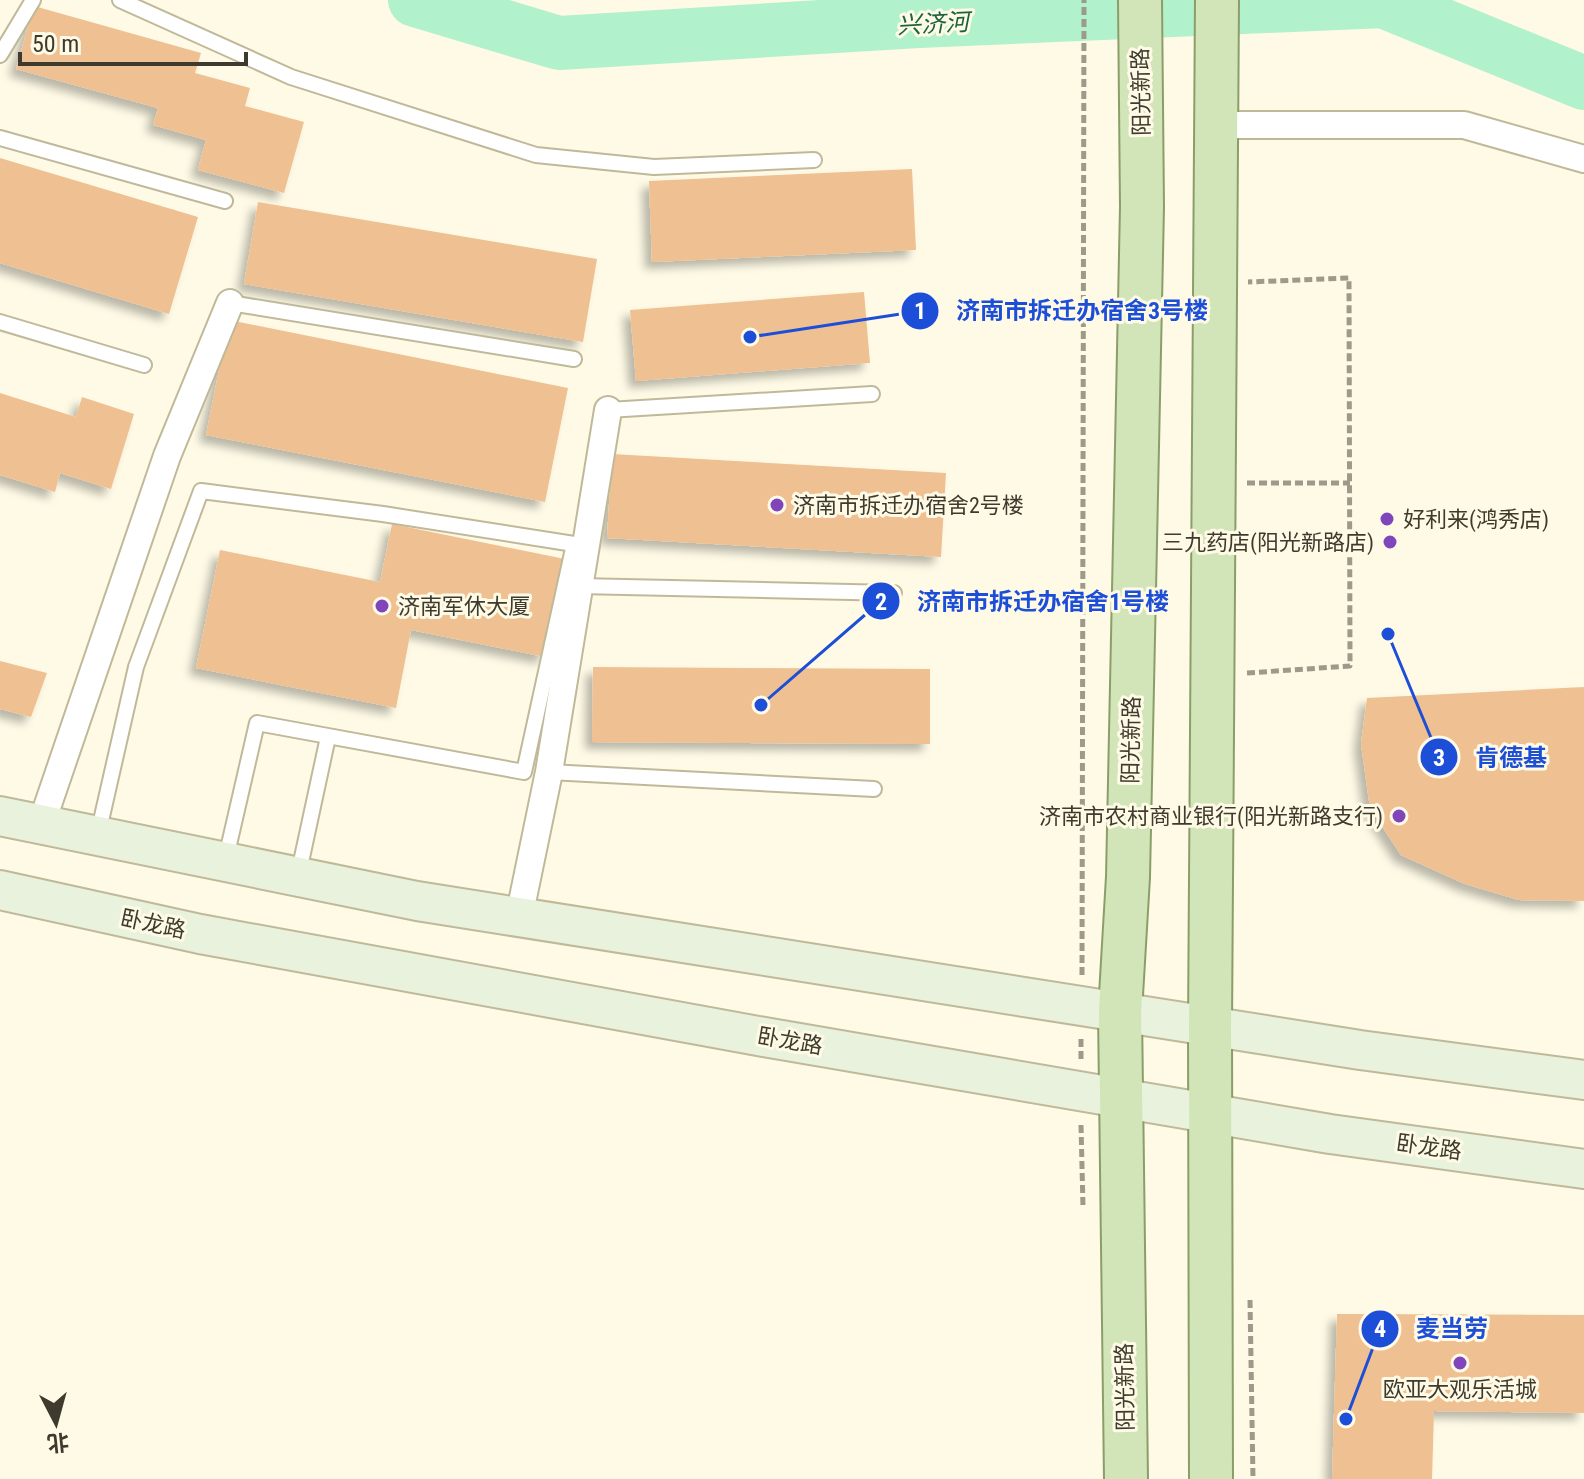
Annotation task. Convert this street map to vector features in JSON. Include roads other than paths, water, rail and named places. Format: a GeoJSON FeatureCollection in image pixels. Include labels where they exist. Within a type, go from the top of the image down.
{"type":"FeatureCollection","features":[{"type":"Feature","properties":{"kind":"main road","name":"阳光新路"},"geometry":{"type":"LineString","coordinates":[[1126,1479],[1121,1098],[1101,1009],[1129,829],[1142,223],[1140,0]]}},
{"type":"Feature","properties":{"kind":"main road"},"geometry":{"type":"LineString","coordinates":[[1211,1479],[1210,1027],[1217,0]]}},
{"type":"Feature","properties":{"kind":"main road"},"geometry":{"type":"LineString","coordinates":[[0,816],[417,901],[1210,1027],[1584,1080]]}},
{"type":"Feature","properties":{"kind":"main road","name":"卧龙路"},"geometry":{"type":"LineString","coordinates":[[0,890],[216,937],[764,1037],[1330,1134],[1584,1169]]}},
{"type":"Feature","properties":{"kind":"street"},"geometry":{"type":"LineString","coordinates":[[1217,111],[1464,125],[1584,159]]}},
{"type":"Feature","properties":{"kind":"street"},"geometry":{"type":"LineString","coordinates":[[41,825],[167,456],[230,303]]}},
{"type":"Feature","properties":{"kind":"street"},"geometry":{"type":"LineString","coordinates":[[519,917],[549,772],[608,410]]}},
{"type":"Feature","properties":{"kind":"lane"},"geometry":{"type":"LineString","coordinates":[[0,55],[33,0]]}},
{"type":"Feature","properties":{"kind":"lane"},"geometry":{"type":"LineString","coordinates":[[120,0],[291,77],[536,155],[654,167],[814,160]]}},
{"type":"Feature","properties":{"kind":"lane"},"geometry":{"type":"LineString","coordinates":[[0,138],[225,201]]}},
{"type":"Feature","properties":{"kind":"lane"},"geometry":{"type":"LineString","coordinates":[[230,303],[574,359]]}},
{"type":"Feature","properties":{"kind":"lane"},"geometry":{"type":"LineString","coordinates":[[0,322],[144,365]]}},
{"type":"Feature","properties":{"kind":"lane"},"geometry":{"type":"LineString","coordinates":[[608,410],[872,394]]}},
{"type":"Feature","properties":{"kind":"lane"},"geometry":{"type":"LineString","coordinates":[[97,836],[136,667],[201,491],[383,514],[574,544],[524,772],[257,723],[225,862]]}},
{"type":"Feature","properties":{"kind":"lane"},"geometry":{"type":"LineString","coordinates":[[578,586],[894,593]]}},
{"type":"Feature","properties":{"kind":"lane"},"geometry":{"type":"LineString","coordinates":[[298,877],[328,737]]}},
{"type":"Feature","properties":{"kind":"lane"},"geometry":{"type":"LineString","coordinates":[[549,772],[874,789]]}},
{"type":"Feature","properties":{"kind":"waterway","name":"兴济河"},"geometry":{"type":"LineString","coordinates":[[415,0],[559,43],[918,21],[1383,1],[1584,83]]}},
{"type":"Feature","properties":{"kind":"place","name":"济南市拆迁办宿舍3号楼"},"geometry":{"type":"Point","coordinates":[750,337]}},
{"type":"Feature","properties":{"kind":"place","name":"济南市拆迁办宿舍2号楼"},"geometry":{"type":"Point","coordinates":[777,505]}},
{"type":"Feature","properties":{"kind":"place","name":"好利来(鸿秀店)"},"geometry":{"type":"Point","coordinates":[1387,519]}},
{"type":"Feature","properties":{"kind":"place","name":"三九药店(阳光新路店)"},"geometry":{"type":"Point","coordinates":[1390,542]}},
{"type":"Feature","properties":{"kind":"place","name":"济南军休大厦"},"geometry":{"type":"Point","coordinates":[382,606]}},
{"type":"Feature","properties":{"kind":"place","name":"肯德基"},"geometry":{"type":"Point","coordinates":[1388,634]}},
{"type":"Feature","properties":{"kind":"place","name":"济南市拆迁办宿舍1号楼"},"geometry":{"type":"Point","coordinates":[761,705]}},
{"type":"Feature","properties":{"kind":"place","name":"济南市农村商业银行(阳光新路支行)"},"geometry":{"type":"Point","coordinates":[1399,816]}},
{"type":"Feature","properties":{"kind":"place","name":"欧亚大观乐活城"},"geometry":{"type":"Point","coordinates":[1460,1363]}},
{"type":"Feature","properties":{"kind":"place","name":"麦当劳"},"geometry":{"type":"Point","coordinates":[1346,1419]}}]}
